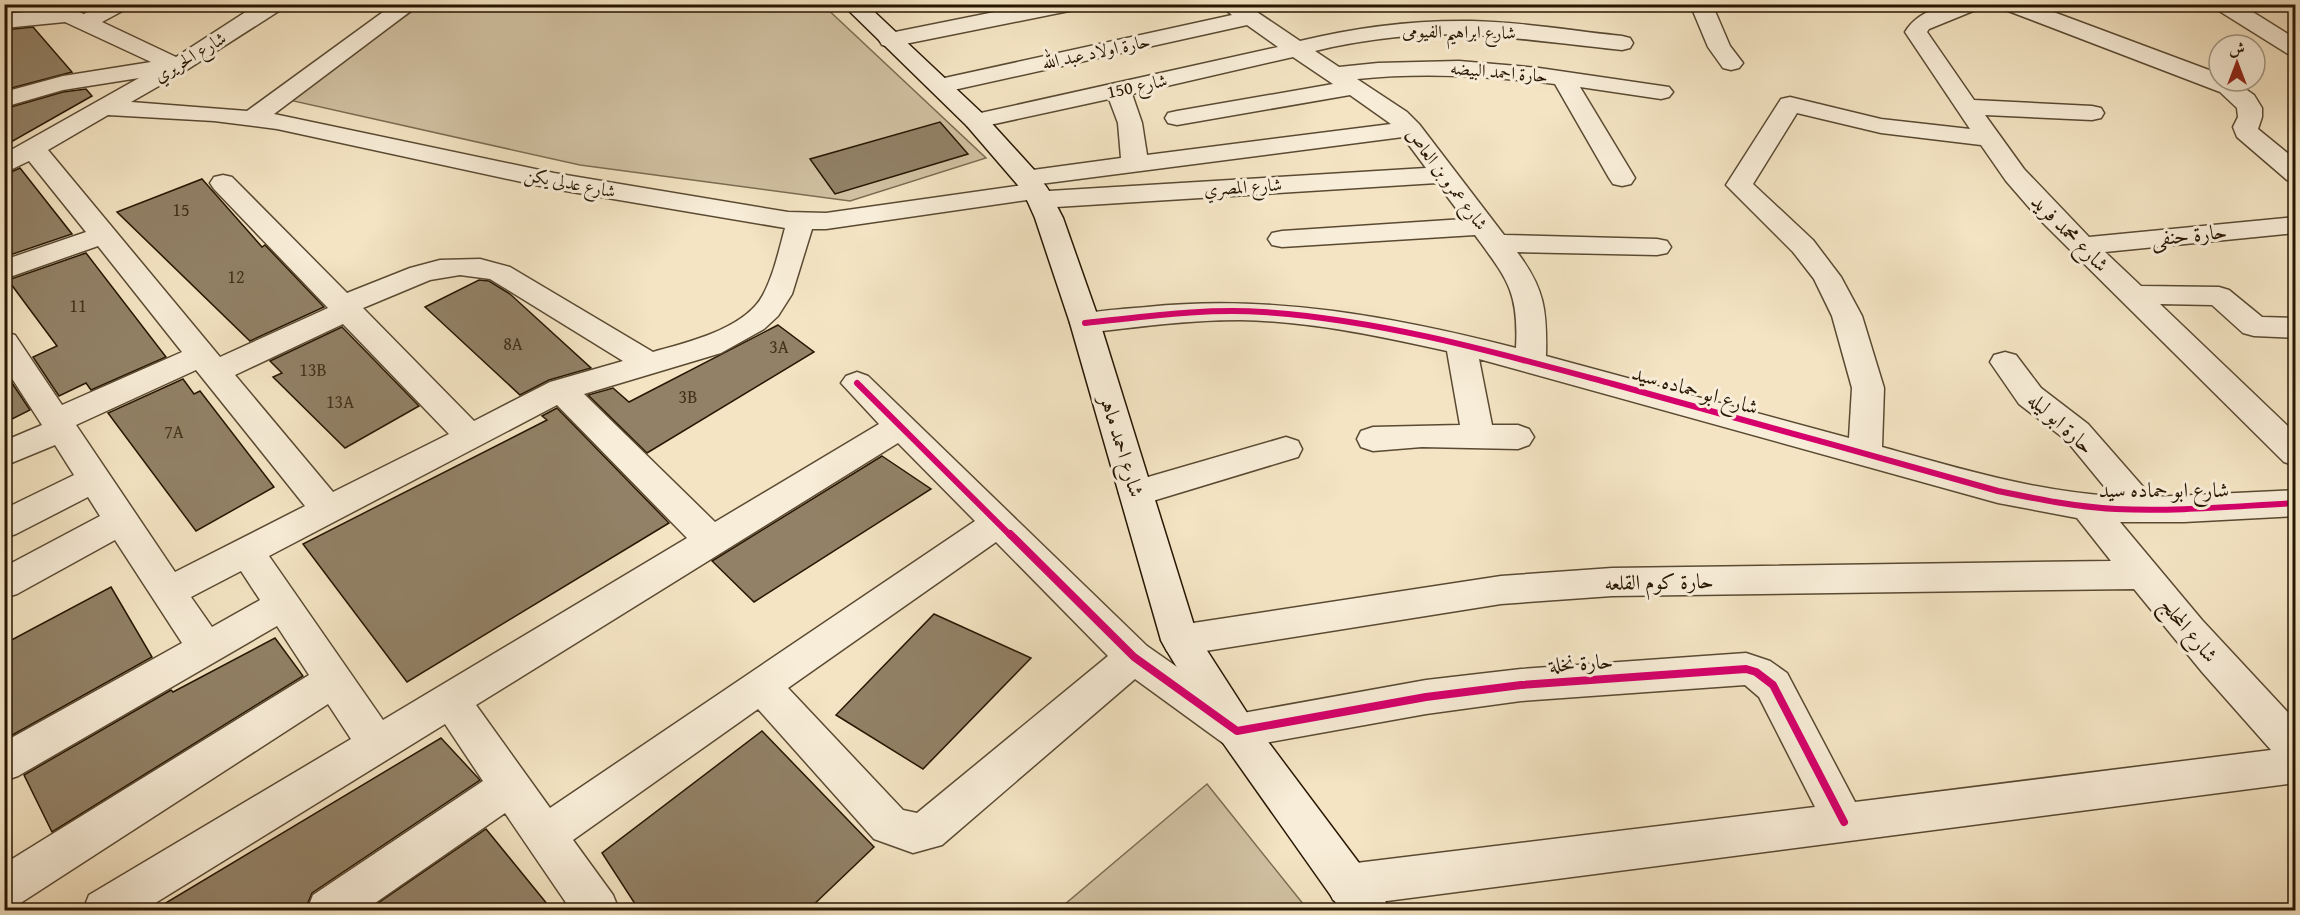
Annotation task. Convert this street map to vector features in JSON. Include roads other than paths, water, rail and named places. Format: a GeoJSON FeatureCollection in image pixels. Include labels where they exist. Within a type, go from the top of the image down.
{"type":"FeatureCollection","features":[{"type":"Feature","properties":{"kind":"street"},"geometry":{"type":"LineString","coordinates":[[4,11],[17,4]]}},
{"type":"Feature","properties":{"kind":"street"},"geometry":{"type":"LineString","coordinates":[[85,23],[118,4]]}},
{"type":"Feature","properties":{"kind":"street","name":"شارع الحريري"},"geometry":{"type":"LineString","coordinates":[[4,165],[177,66],[274,4]]}},
{"type":"Feature","properties":{"kind":"street"},"geometry":{"type":"LineString","coordinates":[[253,118],[409,4]]}},
{"type":"Feature","properties":{"kind":"street","name":"شارع احمد ماهر"},"geometry":{"type":"LineString","coordinates":[[853,4],[976,121],[1035,190],[1085,323],[1180,640],[1236,730],[1357,898]]}},
{"type":"Feature","properties":{"kind":"street"},"geometry":{"type":"LineString","coordinates":[[890,39],[1069,4]]}},
{"type":"Feature","properties":{"kind":"street","name":"شارع عمرو بن العاص"},"geometry":{"type":"LineString","coordinates":[[1230,4],[1384,106],[1410,129],[1529,290],[1532,308],[1531,362]]}},
{"type":"Feature","properties":{"kind":"street"},"geometry":{"type":"LineString","coordinates":[[1701,4],[1719,47],[1731,63]]}},
{"type":"Feature","properties":{"kind":"street","name":"شارع محمد فريد"},"geometry":{"type":"LineString","coordinates":[[1970,4],[1921,24],[1916,32],[1966,107],[2031,195],[2295,454]]}},
{"type":"Feature","properties":{"kind":"street"},"geometry":{"type":"LineString","coordinates":[[2012,4],[2229,88],[2247,103],[2251,110],[2251,117],[2245,127],[2246,132],[2295,174]]}},
{"type":"Feature","properties":{"kind":"street"},"geometry":{"type":"LineString","coordinates":[[2224,4],[2295,49]]}},
{"type":"Feature","properties":{"kind":"street"},"geometry":{"type":"LineString","coordinates":[[4,21],[63,14],[177,66]]}},
{"type":"Feature","properties":{"kind":"street","name":"حارة اولاد عبد الله"},"geometry":{"type":"LineString","coordinates":[[940,86],[1251,18]]}},
{"type":"Feature","properties":{"kind":"street","name":"شارع ابراهيم الفيومى"},"geometry":{"type":"LineString","coordinates":[[1298,49],[1345,37],[1445,28],[1497,30],[1622,43]]}},
{"type":"Feature","properties":{"kind":"street","name":"شارع 150"},"geometry":{"type":"LineString","coordinates":[[976,121],[1298,49]]}},
{"type":"Feature","properties":{"kind":"street"},"geometry":{"type":"LineString","coordinates":[[5,100],[46,85],[69,80],[177,66]]}},
{"type":"Feature","properties":{"kind":"street","name":"حارة احمد البيضه"},"geometry":{"type":"LineString","coordinates":[[1177,118],[1346,81],[1367,70],[1432,66],[1500,70],[1661,92]]}},
{"type":"Feature","properties":{"kind":"street"},"geometry":{"type":"LineString","coordinates":[[1563,78],[1622,178]]}},
{"type":"Feature","properties":{"kind":"street"},"geometry":{"type":"LineString","coordinates":[[1118,90],[1130,123],[1135,164]]}},
{"type":"Feature","properties":{"kind":"street"},"geometry":{"type":"LineString","coordinates":[[1864,454],[1868,388],[1847,316],[1827,276],[1803,246],[1739,185],[1790,104],[1881,126],[1928,133],[1990,138]]}},
{"type":"Feature","properties":{"kind":"street"},"geometry":{"type":"LineString","coordinates":[[1966,107],[2092,113]]}},
{"type":"Feature","properties":{"kind":"street","name":"شارع عدلى يكن"},"geometry":{"type":"LineString","coordinates":[[105,108],[253,118],[301,126],[555,181],[801,221],[826,221],[1035,190]]}},
{"type":"Feature","properties":{"kind":"street"},"geometry":{"type":"LineString","coordinates":[[1035,190],[1135,164],[1410,129]]}},
{"type":"Feature","properties":{"kind":"street"},"geometry":{"type":"LineString","coordinates":[[33,149],[328,510]]}},
{"type":"Feature","properties":{"kind":"street","name":"شارع المصري"},"geometry":{"type":"LineString","coordinates":[[1035,190],[1445,175]]}},
{"type":"Feature","properties":{"kind":"street"},"geometry":{"type":"LineString","coordinates":[[223,183],[470,436]]}},
{"type":"Feature","properties":{"kind":"street"},"geometry":{"type":"LineString","coordinates":[[168,592],[561,390],[710,346],[731,337],[765,313],[776,299],[801,221]]}},
{"type":"Feature","properties":{"kind":"street","name":"حارة حنفى"},"geometry":{"type":"LineString","coordinates":[[2082,246],[2295,225]]}},
{"type":"Feature","properties":{"kind":"street"},"geometry":{"type":"LineString","coordinates":[[1282,239],[1489,235],[1657,247]]}},
{"type":"Feature","properties":{"kind":"street"},"geometry":{"type":"LineString","coordinates":[[4,270],[103,236]]}},
{"type":"Feature","properties":{"kind":"street"},"geometry":{"type":"LineString","coordinates":[[4,454],[59,425],[345,308],[424,273],[446,267],[467,265],[486,267],[500,273],[648,363]]}},
{"type":"Feature","properties":{"kind":"street"},"geometry":{"type":"LineString","coordinates":[[2133,296],[2219,296],[2254,326],[2295,327]]}},
{"type":"Feature","properties":{"kind":"street","name":"شارع ابو حماده سيد"},"geometry":{"type":"LineString","coordinates":[[1085,323],[1200,312],[1261,312],[1322,318],[1383,328],[1531,362],[1998,491],[2088,507],[2143,510],[2295,503]]}},
{"type":"Feature","properties":{"kind":"street"},"geometry":{"type":"LineString","coordinates":[[1461,346],[1479,436]]}},
{"type":"Feature","properties":{"kind":"street"},"geometry":{"type":"LineString","coordinates":[[8,352],[59,425],[206,649]]}},
{"type":"Feature","properties":{"kind":"street","name":"حارة ابو ليله"},"geometry":{"type":"LineString","coordinates":[[2005,362],[2030,396],[2077,432],[2143,510]]}},
{"type":"Feature","properties":{"kind":"street"},"geometry":{"type":"LineString","coordinates":[[857,383],[1134,657],[1236,730]]}},
{"type":"Feature","properties":{"kind":"street"},"geometry":{"type":"LineString","coordinates":[[561,390],[712,541]]}},
{"type":"Feature","properties":{"kind":"street"},"geometry":{"type":"LineString","coordinates":[[105,910],[900,426]]}},
{"type":"Feature","properties":{"kind":"street"},"geometry":{"type":"LineString","coordinates":[[1373,440],[1479,436],[1518,437]]}},
{"type":"Feature","properties":{"kind":"street"},"geometry":{"type":"LineString","coordinates":[[1136,493],[1286,449]]}},
{"type":"Feature","properties":{"kind":"street"},"geometry":{"type":"LineString","coordinates":[[4,525],[94,479]]}},
{"type":"Feature","properties":{"kind":"street","name":"شارع المحلج"},"geometry":{"type":"LineString","coordinates":[[2088,507],[2142,575],[2295,749]]}},
{"type":"Feature","properties":{"kind":"street"},"geometry":{"type":"LineString","coordinates":[[4,584],[122,520]]}},
{"type":"Feature","properties":{"kind":"street"},"geometry":{"type":"LineString","coordinates":[[545,835],[997,523]]}},
{"type":"Feature","properties":{"kind":"street"},"geometry":{"type":"LineString","coordinates":[[247,551],[377,745]]}},
{"type":"Feature","properties":{"kind":"street","name":"حارة كوم القلعه"},"geometry":{"type":"LineString","coordinates":[[1180,640],[1490,592],[1612,582],[2142,575]]}},
{"type":"Feature","properties":{"kind":"street"},"geometry":{"type":"LineString","coordinates":[[4,763],[283,606]]}},
{"type":"Feature","properties":{"kind":"street"},"geometry":{"type":"LineString","coordinates":[[762,685],[889,825],[913,833],[927,831],[1134,657]]}},
{"type":"Feature","properties":{"kind":"street","name":"حارة نخلة"},"geometry":{"type":"LineString","coordinates":[[1236,730],[1426,697],[1521,685],[1746,669],[1756,672],[1773,685],[1844,822]]}},
{"type":"Feature","properties":{"kind":"street"},"geometry":{"type":"LineString","coordinates":[[4,889],[333,680]]}},
{"type":"Feature","properties":{"kind":"street"},"geometry":{"type":"LineString","coordinates":[[450,700],[597,910]]}},
{"type":"Feature","properties":{"kind":"street"},"geometry":{"type":"LineString","coordinates":[[1357,898],[1844,822],[2295,765]]}},
{"type":"Feature","properties":{"kind":"street"},"geometry":{"type":"LineString","coordinates":[[329,910],[511,785]]}}]}
